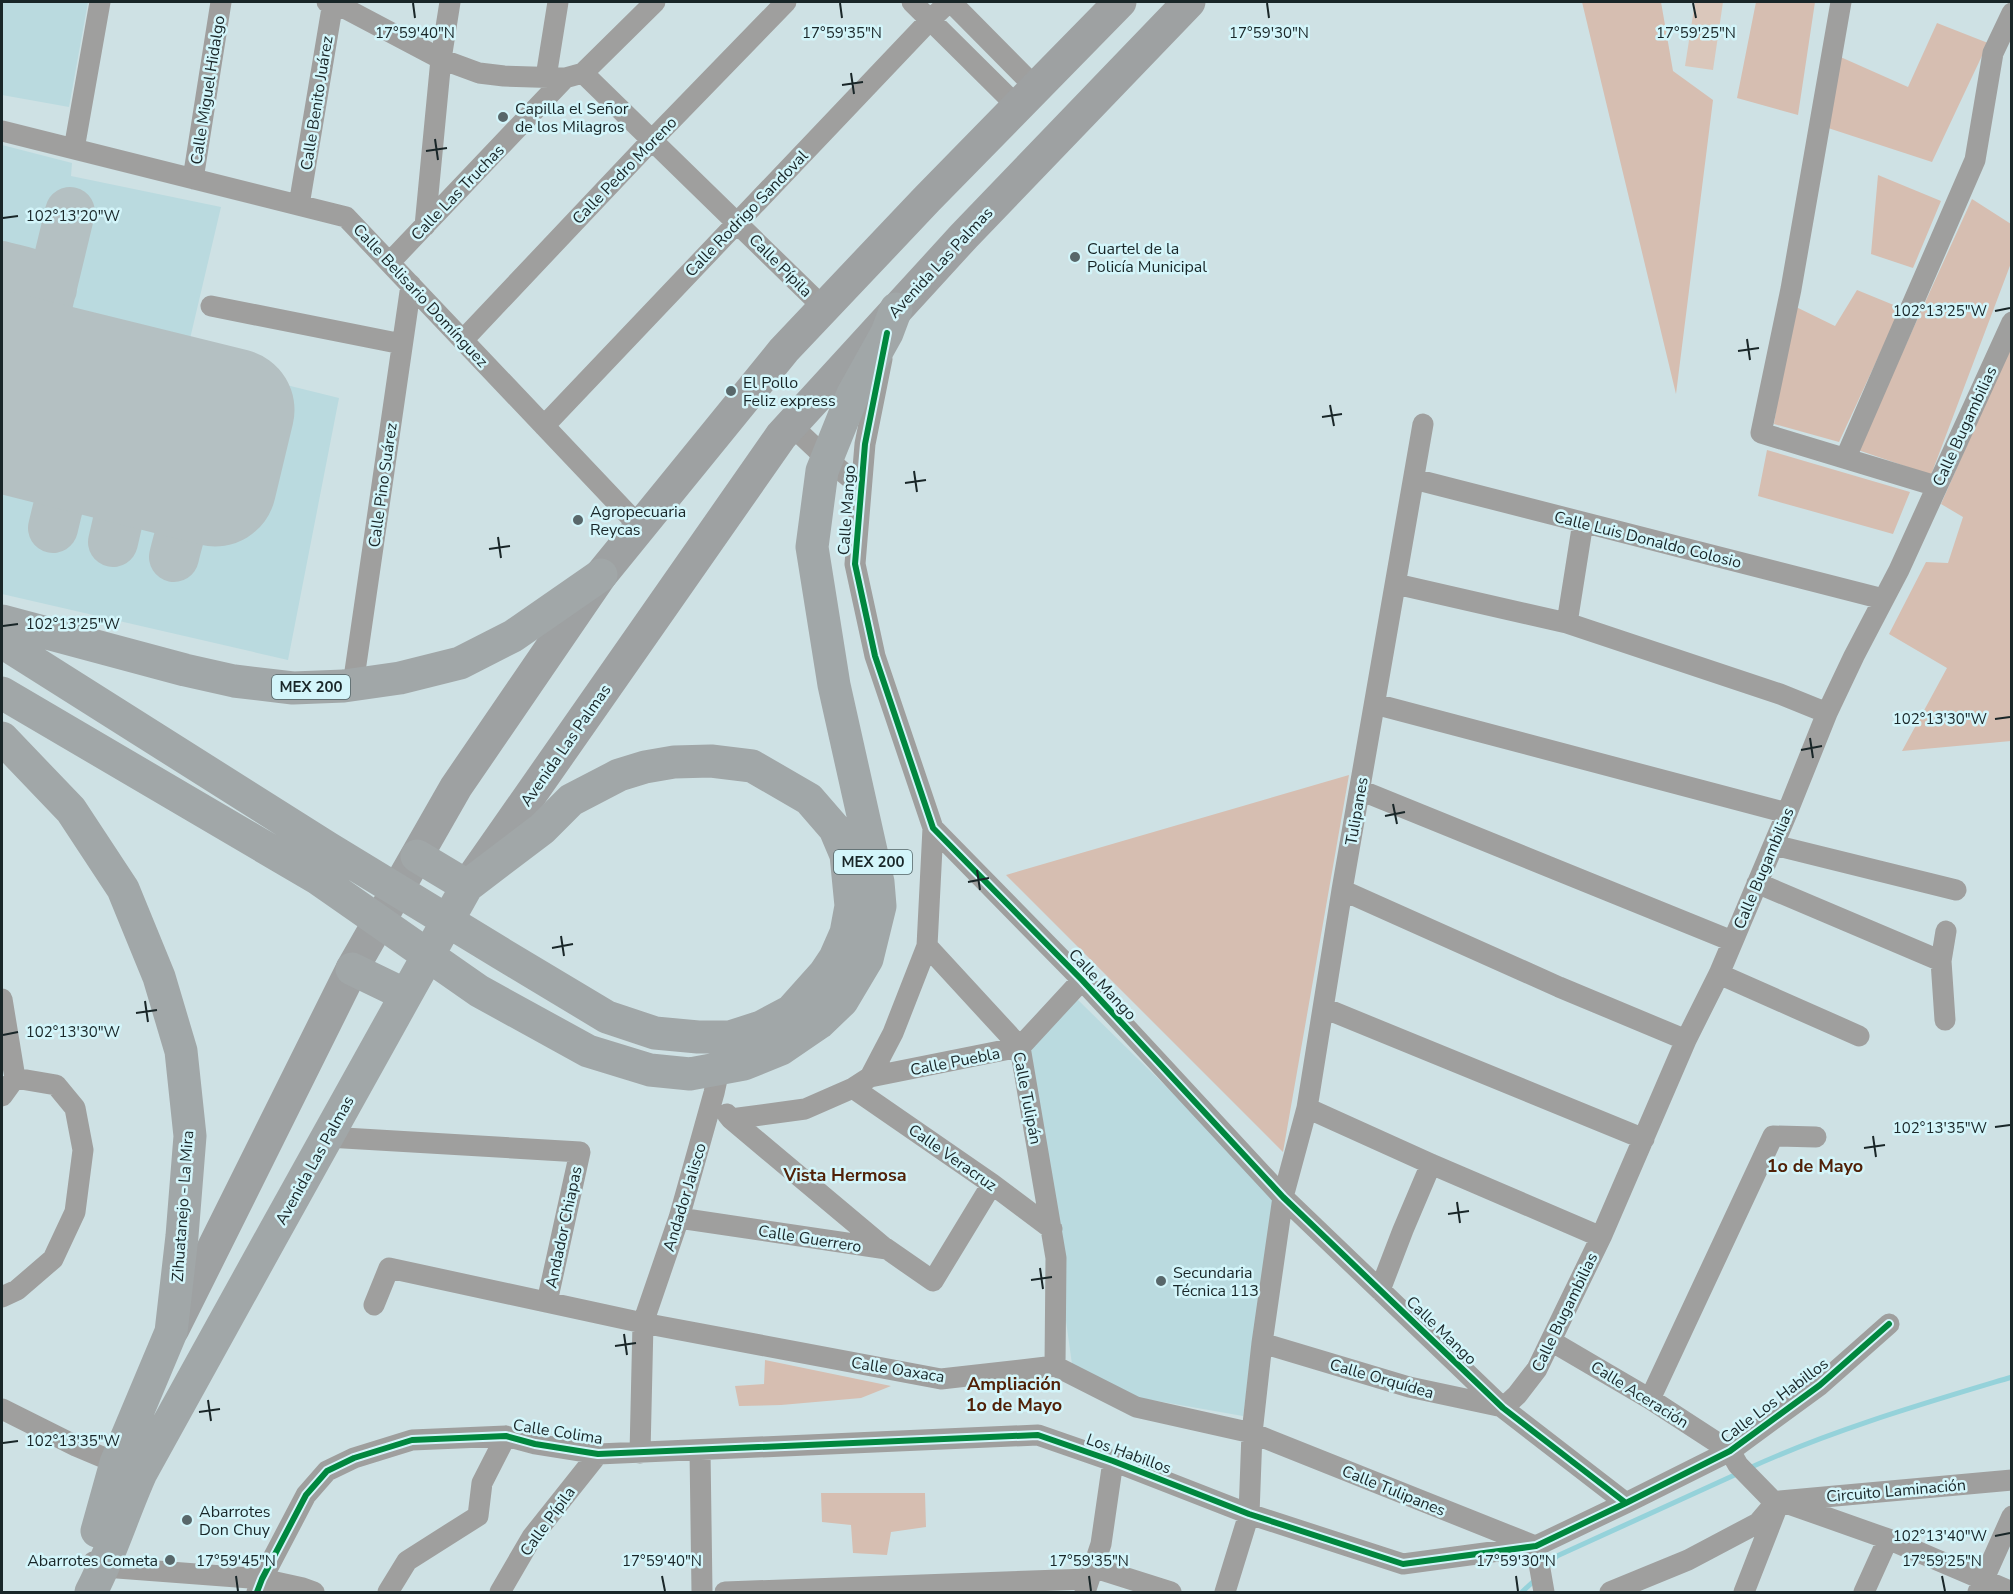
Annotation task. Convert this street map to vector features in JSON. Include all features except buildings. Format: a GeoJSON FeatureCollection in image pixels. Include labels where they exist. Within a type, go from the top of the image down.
{"type":"FeatureCollection","features":[{"type":"Feature","properties":{"kind":"highway","name":"MEX 200"},"geometry":{"type":"LineString","coordinates":[[2,693],[317,878],[479,991],[588,1051],[650,1070],[690,1074],[717,1081],[744,1064],[781,1049],[819,1023],[842,1001],[867,959],[879,914],[878,882],[834,685],[812,547],[822,471],[853,394],[891,321]]}},
{"type":"Feature","properties":{"kind":"highway","name":"MEX 200"},"geometry":{"type":"LineString","coordinates":[[2,621],[234,681],[293,688],[354,685],[400,678],[460,663],[513,636],[601,575]]}},
{"type":"Feature","properties":{"kind":"highway"},"geometry":{"type":"LineString","coordinates":[[2,642],[328,848],[607,1017],[655,1033],[730,1037],[761,1027],[791,1011],[811,991],[836,958],[846,933],[851,906],[846,855],[835,829],[809,799],[752,766],[711,761],[645,766],[619,775],[571,800],[543,829],[467,886],[417,855]]}},
{"type":"Feature","properties":{"kind":"highway","name":"Zihuatanejo - La Mira"},"geometry":{"type":"LineString","coordinates":[[2,738],[71,810],[123,889],[159,977],[180,1051],[190,1136],[171,1332]]}},
{"type":"Feature","properties":{"kind":"highway","name":"Avenida Las Palmas"},"geometry":{"type":"LineString","coordinates":[[128,1468],[327,1137],[467,886]]}},
{"type":"Feature","properties":{"kind":"highway"},"geometry":{"type":"LineString","coordinates":[[351,969],[406,995]]}},
{"type":"Feature","properties":{"kind":"highway","name":"Avenida Las Palmas"},"geometry":{"type":"LineString","coordinates":[[84,1593],[124,1510],[128,1468],[171,1332]]}},
{"type":"Feature","properties":{"kind":"main road","name":"Avenida Las Palmas"},"geometry":{"type":"LineString","coordinates":[[171,1332],[351,969],[456,787],[601,575],[784,350],[927,199],[1120,2]]}},
{"type":"Feature","properties":{"kind":"main road","name":"Avenida Las Palmas"},"geometry":{"type":"LineString","coordinates":[[467,886],[774,446],[791,425],[891,321],[963,236],[1189,2]]}},
{"type":"Feature","properties":{"kind":"main road"},"geometry":{"type":"LineString","coordinates":[[927,199],[963,236]]}},
{"type":"Feature","properties":{"kind":"main road"},"geometry":{"type":"LineString","coordinates":[[752,389],[791,425]]}},
{"type":"Feature","properties":{"kind":"street"},"geometry":{"type":"LineString","coordinates":[[75,149],[100,2]]}},
{"type":"Feature","properties":{"kind":"street","name":"Calle Miguel Hidalgo"},"geometry":{"type":"LineString","coordinates":[[193,179],[221,2]]}},
{"type":"Feature","properties":{"kind":"street"},"geometry":{"type":"LineString","coordinates":[[331,2],[441,59],[479,73],[504,76],[565,76],[558,2]]}},
{"type":"Feature","properties":{"kind":"street","name":"Calle Benito Juárez"},"geometry":{"type":"LineString","coordinates":[[299,205],[331,2]]}},
{"type":"Feature","properties":{"kind":"street"},"geometry":{"type":"LineString","coordinates":[[426,226],[441,59],[450,2]]}},
{"type":"Feature","properties":{"kind":"street","name":"Calle Las Truchas"},"geometry":{"type":"LineString","coordinates":[[390,262],[565,76],[655,2]]}},
{"type":"Feature","properties":{"kind":"street","name":"Calle Pedro Moreno"},"geometry":{"type":"LineString","coordinates":[[463,340],[786,2]]}},
{"type":"Feature","properties":{"kind":"street"},"geometry":{"type":"LineString","coordinates":[[912,2],[930,20],[1027,97]]}},
{"type":"Feature","properties":{"kind":"street"},"geometry":{"type":"LineString","coordinates":[[950,2],[1027,97]]}},
{"type":"Feature","properties":{"kind":"street","name":"Calle Rodrigo Sandoval"},"geometry":{"type":"LineString","coordinates":[[544,426],[930,20],[950,2]]}},
{"type":"Feature","properties":{"kind":"street"},"geometry":{"type":"LineString","coordinates":[[1841,2],[1791,289],[1761,433],[1936,486]]}},
{"type":"Feature","properties":{"kind":"street"},"geometry":{"type":"LineString","coordinates":[[1846,457],[1975,160],[1993,53],[2012,13]]}},
{"type":"Feature","properties":{"kind":"street","name":"Calle Pípila"},"geometry":{"type":"LineString","coordinates":[[565,76],[652,140],[824,308]]}},
{"type":"Feature","properties":{"kind":"street","name":"Calle Belisario Domínguez"},"geometry":{"type":"LineString","coordinates":[[2,131],[346,217],[640,527]]}},
{"type":"Feature","properties":{"kind":"street","name":"Calle Pino Suárez"},"geometry":{"type":"LineString","coordinates":[[354,685],[411,285]]}},
{"type":"Feature","properties":{"kind":"street"},"geometry":{"type":"LineString","coordinates":[[211,306],[402,344]]}},
{"type":"Feature","properties":{"kind":"street","name":"Calle Mango"},"geometry":{"type":"LineString","coordinates":[[891,321],[865,444],[855,564],[875,656],[933,828],[1082,980],[1283,1197],[1503,1408],[1626,1503]]}},
{"type":"Feature","properties":{"kind":"street","name":"Calle Bugambilias"},"geometry":{"type":"LineString","coordinates":[[1503,1408],[1528,1383],[1601,1237],[1686,1041],[1719,974],[1827,713],[1899,570],[2012,322]]}},
{"type":"Feature","properties":{"kind":"street","name":"Tulipanes"},"geometry":{"type":"LineString","coordinates":[[1283,1197],[1307,1107],[1342,890],[1423,424]]}},
{"type":"Feature","properties":{"kind":"street"},"geometry":{"type":"LineString","coordinates":[[791,425],[861,487]]}},
{"type":"Feature","properties":{"kind":"street","name":"Calle Luis Donaldo Colosio"},"geometry":{"type":"LineString","coordinates":[[1414,479],[1883,599]]}},
{"type":"Feature","properties":{"kind":"street"},"geometry":{"type":"LineString","coordinates":[[1566,623],[1583,522]]}},
{"type":"Feature","properties":{"kind":"street"},"geometry":{"type":"LineString","coordinates":[[1396,584],[1566,623],[1780,694],[1827,713]]}},
{"type":"Feature","properties":{"kind":"street"},"geometry":{"type":"LineString","coordinates":[[1375,704],[1787,813]]}},
{"type":"Feature","properties":{"kind":"street"},"geometry":{"type":"LineString","coordinates":[[1360,790],[1732,941]]}},
{"type":"Feature","properties":{"kind":"street"},"geometry":{"type":"LineString","coordinates":[[862,1083],[893,1033],[927,946],[933,828]]}},
{"type":"Feature","properties":{"kind":"street"},"geometry":{"type":"LineString","coordinates":[[1774,845],[1956,890]]}},
{"type":"Feature","properties":{"kind":"street"},"geometry":{"type":"LineString","coordinates":[[1757,883],[1941,961]]}},
{"type":"Feature","properties":{"kind":"street"},"geometry":{"type":"LineString","coordinates":[[1342,890],[1686,1041]]}},
{"type":"Feature","properties":{"kind":"street"},"geometry":{"type":"LineString","coordinates":[[1945,1020],[1941,961],[1946,931]]}},
{"type":"Feature","properties":{"kind":"street","name":"Calle Tulipán"},"geometry":{"type":"LineString","coordinates":[[927,946],[1020,1047],[1056,1258],[1055,1366]]}},
{"type":"Feature","properties":{"kind":"street"},"geometry":{"type":"LineString","coordinates":[[1719,974],[1859,1036]]}},
{"type":"Feature","properties":{"kind":"street","name":"Calle Puebla"},"geometry":{"type":"LineString","coordinates":[[731,1119],[805,1109],[862,1083],[1020,1047],[1082,980]]}},
{"type":"Feature","properties":{"kind":"street"},"geometry":{"type":"LineString","coordinates":[[2,999],[15,1078],[2,1096]]}},
{"type":"Feature","properties":{"kind":"street"},"geometry":{"type":"LineString","coordinates":[[1324,1008],[1644,1139]]}},
{"type":"Feature","properties":{"kind":"street"},"geometry":{"type":"LineString","coordinates":[[2,1297],[17,1290],[53,1258],[75,1212],[83,1150],[75,1108],[56,1085],[15,1078]]}},
{"type":"Feature","properties":{"kind":"street"},"geometry":{"type":"LineString","coordinates":[[717,1081],[731,1119],[886,1249]]}},
{"type":"Feature","properties":{"kind":"street","name":"Andador Jalisco"},"geometry":{"type":"LineString","coordinates":[[640,1453],[643,1323],[679,1218],[717,1081]]}},
{"type":"Feature","properties":{"kind":"street","name":"Calle Veracruz"},"geometry":{"type":"LineString","coordinates":[[862,1083],[1052,1228]]}},
{"type":"Feature","properties":{"kind":"street"},"geometry":{"type":"LineString","coordinates":[[1307,1107],[1431,1164],[1601,1237]]}},
{"type":"Feature","properties":{"kind":"street"},"geometry":{"type":"LineString","coordinates":[[1650,1399],[1773,1136],[1816,1137]]}},
{"type":"Feature","properties":{"kind":"street","name":"Andador Chiapas"},"geometry":{"type":"LineString","coordinates":[[327,1137],[580,1152],[547,1302]]}},
{"type":"Feature","properties":{"kind":"street"},"geometry":{"type":"LineString","coordinates":[[1380,1290],[1402,1230],[1431,1164]]}},
{"type":"Feature","properties":{"kind":"street","name":"Calle Guerrero"},"geometry":{"type":"LineString","coordinates":[[679,1218],[886,1249],[933,1281],[992,1184]]}},
{"type":"Feature","properties":{"kind":"street"},"geometry":{"type":"LineString","coordinates":[[1225,1593],[1249,1514],[1252,1433],[1262,1342],[1283,1197]]}},
{"type":"Feature","properties":{"kind":"street"},"geometry":{"type":"LineString","coordinates":[[374,1305],[389,1268],[643,1323]]}},
{"type":"Feature","properties":{"kind":"street","name":"Calle Oaxaca"},"geometry":{"type":"LineString","coordinates":[[643,1323],[941,1379],[1055,1366]]}},
{"type":"Feature","properties":{"kind":"street","name":"Calle Los Habillos"},"geometry":{"type":"LineString","coordinates":[[1537,1552],[1626,1503],[1734,1458],[1889,1324]]}},
{"type":"Feature","properties":{"kind":"street","name":"Calle Aceración"},"geometry":{"type":"LineString","coordinates":[[1551,1341],[1650,1399],[1734,1458],[1777,1502],[1888,1539],[1981,1586],[2012,1592]]}},
{"type":"Feature","properties":{"kind":"street","name":"Calle Orquídea"},"geometry":{"type":"LineString","coordinates":[[1262,1342],[1409,1387],[1503,1408]]}},
{"type":"Feature","properties":{"kind":"street"},"geometry":{"type":"LineString","coordinates":[[1055,1366],[1136,1407],[1252,1433]]}},
{"type":"Feature","properties":{"kind":"street"},"geometry":{"type":"LineString","coordinates":[[2,1409],[76,1446],[128,1468]]}},
{"type":"Feature","properties":{"kind":"street","name":"Calle Tulipanes"},"geometry":{"type":"LineString","coordinates":[[1252,1433],[1537,1552]]}},
{"type":"Feature","properties":{"kind":"street","name":"Los Habillos"},"geometry":{"type":"LineString","coordinates":[[700,1450],[1038,1435],[1113,1461],[1249,1514],[1403,1564],[1537,1552]]}},
{"type":"Feature","properties":{"kind":"street"},"geometry":{"type":"LineString","coordinates":[[388,1593],[407,1561],[478,1516],[482,1483],[506,1436]]}},
{"type":"Feature","properties":{"kind":"street","name":"Calle Colima"},"geometry":{"type":"LineString","coordinates":[[260,1586],[306,1496],[327,1471],[354,1458],[412,1440],[506,1436],[535,1444],[598,1454],[700,1450]]}},
{"type":"Feature","properties":{"kind":"street"},"geometry":{"type":"LineString","coordinates":[[700,1450],[702,1593]]}},
{"type":"Feature","properties":{"kind":"street","name":"Calle Pípila"},"geometry":{"type":"LineString","coordinates":[[500,1593],[532,1537],[598,1454]]}},
{"type":"Feature","properties":{"kind":"street"},"geometry":{"type":"LineString","coordinates":[[1088,1580],[1101,1544],[1113,1461]]}},
{"type":"Feature","properties":{"kind":"street","name":"Circuito Laminación"},"geometry":{"type":"LineString","coordinates":[[1777,1502],[2012,1480]]}},
{"type":"Feature","properties":{"kind":"street"},"geometry":{"type":"LineString","coordinates":[[1610,1593],[1688,1560],[1758,1523],[1777,1502]]}},
{"type":"Feature","properties":{"kind":"street"},"geometry":{"type":"LineString","coordinates":[[1744,1593],[1777,1502]]}},
{"type":"Feature","properties":{"kind":"street"},"geometry":{"type":"LineString","coordinates":[[1981,1586],[2012,1516]]}},
{"type":"Feature","properties":{"kind":"street"},"geometry":{"type":"LineString","coordinates":[[1864,1593],[1888,1539]]}},
{"type":"Feature","properties":{"kind":"street"},"geometry":{"type":"LineString","coordinates":[[1537,1552],[1544,1593]]}},
{"type":"Feature","properties":{"kind":"street"},"geometry":{"type":"LineString","coordinates":[[95,1573],[303,1588],[314,1593]]}},
{"type":"Feature","properties":{"kind":"street"},"geometry":{"type":"LineString","coordinates":[[725,1593],[1088,1580],[1171,1593]]}},
{"type":"Feature","properties":{"kind":"shaded area"},"geometry":{"type":"Polygon","coordinates":[[[2,2],[88,2],[69,107],[2,95],[2,2]]]}},
{"type":"Feature","properties":{"kind":"shaded area"},"geometry":{"type":"Polygon","coordinates":[[[1582,2],[1661,2],[1673,71],[1713,100],[1676,394],[1582,2]]]}},
{"type":"Feature","properties":{"kind":"shaded area"},"geometry":{"type":"Polygon","coordinates":[[[1695,2],[1723,2],[1713,70],[1685,66],[1695,2]]]}},
{"type":"Feature","properties":{"kind":"shaded area"},"geometry":{"type":"Polygon","coordinates":[[[1756,2],[1815,2],[1798,115],[1737,98],[1756,2]]]}},
{"type":"Feature","properties":{"kind":"shaded area"},"geometry":{"type":"Polygon","coordinates":[[[1937,23],[1988,43],[1932,162],[1825,127],[1836,55],[1908,87],[1937,23]]]}},
{"type":"Feature","properties":{"kind":"shaded area"},"geometry":{"type":"Polygon","coordinates":[[[2,145],[72,163],[71,176],[221,207],[185,360],[339,398],[288,660],[2,594],[2,145]]]}},
{"type":"Feature","properties":{"kind":"shaded area"},"geometry":{"type":"Polygon","coordinates":[[[1878,175],[1941,201],[1913,268],[1871,254],[1878,175]]]}},
{"type":"Feature","properties":{"kind":"shaded area"},"geometry":{"type":"Polygon","coordinates":[[[1972,199],[2011,224],[2011,263],[1931,475],[1858,450],[1972,199]]]}},
{"type":"Feature","properties":{"kind":"shaded area"},"geometry":{"type":"Polygon","coordinates":[[[1857,290],[1901,308],[1839,442],[1774,424],[1792,305],[1835,326],[1857,290]]]}},
{"type":"Feature","properties":{"kind":"shaded area"},"geometry":{"type":"Polygon","coordinates":[[[2011,345],[2011,741],[1902,751],[1947,668],[1889,634],[1926,562],[1948,563],[1963,517],[1941,504],[2011,345]]]}},
{"type":"Feature","properties":{"kind":"shaded area"},"geometry":{"type":"Polygon","coordinates":[[[1767,450],[1910,492],[1893,534],[1758,496],[1767,450]]]}},
{"type":"Feature","properties":{"kind":"shaded area"},"geometry":{"type":"Polygon","coordinates":[[[1349,775],[1283,1152],[1006,875],[1349,775]]]}},
{"type":"Feature","properties":{"kind":"shaded area","name":"Secundaria Técnica 113"},"geometry":{"type":"Polygon","coordinates":[[[1074,996],[1199,1119],[1275,1198],[1243,1416],[1140,1398],[1072,1364],[1046,1178],[1025,1054],[1074,996]]]}},
{"type":"Feature","properties":{"kind":"shaded area"},"geometry":{"type":"Polygon","coordinates":[[[765,1360],[891,1386],[861,1398],[739,1406],[735,1386],[764,1384],[765,1360]]]}},
{"type":"Feature","properties":{"kind":"shaded area"},"geometry":{"type":"Polygon","coordinates":[[[821,1493],[925,1493],[926,1527],[891,1532],[887,1555],[853,1553],[851,1525],[822,1522],[821,1493]]]}},
{"type":"Feature","properties":{"kind":"waterway"},"geometry":{"type":"LineString","coordinates":[[1747,1469],[1844,1430],[2012,1377]]}},
{"type":"Feature","properties":{"kind":"waterway"},"geometry":{"type":"LineString","coordinates":[[1546,1568],[1557,1556],[1739,1473]]}},
{"type":"Feature","properties":{"kind":"waterway"},"geometry":{"type":"LineString","coordinates":[[1522,1592],[1536,1579]]}},
{"type":"Feature","properties":{"kind":"taxiway"},"geometry":{"type":"LineString","coordinates":[[2,392],[22,381],[34,361],[70,212]]}},
{"type":"Feature","properties":{"kind":"taxiway"},"geometry":{"type":"LineString","coordinates":[[2,266],[43,279],[52,289]]}},
{"type":"Feature","properties":{"kind":"taxiway"},"geometry":{"type":"LineString","coordinates":[[37,400],[61,413],[68,421],[71,430],[71,451],[53,528]]}},
{"type":"Feature","properties":{"kind":"taxiway"},"geometry":{"type":"LineString","coordinates":[[104,415],[123,428],[131,447],[131,464],[113,542]]}},
{"type":"Feature","properties":{"kind":"taxiway"},"geometry":{"type":"LineString","coordinates":[[165,430],[186,446],[191,455],[193,469],[190,494],[174,557]]}},
{"type":"Feature","properties":{"kind":"runway"},"geometry":{"type":"LineString","coordinates":[[2,353],[233,410],[215,485],[2,431]]}},
{"type":"Feature","properties":{"kind":"cycle path"},"geometry":{"type":"LineString","coordinates":[[887,333],[865,444],[855,564],[875,656],[933,828],[1082,980],[1283,1197],[1503,1408],[1626,1503]]}},
{"type":"Feature","properties":{"kind":"cycle path"},"geometry":{"type":"LineString","coordinates":[[257,1592],[306,1495],[327,1471],[354,1458],[412,1440],[506,1436],[535,1444],[598,1454],[1038,1435],[1113,1461],[1249,1514],[1403,1564],[1536,1546],[1730,1451],[1820,1385],[1889,1324]]}},
{"type":"Feature","properties":{"kind":"place","name":"Capilla el Señor de los Milagros"},"geometry":{"type":"Point","coordinates":[503,117]}},
{"type":"Feature","properties":{"kind":"place","name":"Cuartel de la Policía Municipal"},"geometry":{"type":"Point","coordinates":[1075,257]}},
{"type":"Feature","properties":{"kind":"place","name":"El Pollo Feliz express"},"geometry":{"type":"Point","coordinates":[731,391]}},
{"type":"Feature","properties":{"kind":"place","name":"Agropecuaria Reycas"},"geometry":{"type":"Point","coordinates":[578,520]}},
{"type":"Feature","properties":{"kind":"place","name":"Secundaria Técnica 113"},"geometry":{"type":"Point","coordinates":[1161,1281]}},
{"type":"Feature","properties":{"kind":"place","name":"Abarrotes Don Chuy"},"geometry":{"type":"Point","coordinates":[187,1520]}},
{"type":"Feature","properties":{"kind":"place","name":"Abarrotes Cometa"},"geometry":{"type":"Point","coordinates":[170,1560]}},
{"type":"Feature","properties":{"kind":"district","name":"1o de Mayo"},"geometry":{"type":"Point","coordinates":[1815,1166]}},
{"type":"Feature","properties":{"kind":"district","name":"Vista Hermosa"},"geometry":{"type":"Point","coordinates":[845,1175]}},
{"type":"Feature","properties":{"kind":"district","name":"Ampliación 1o de Mayo"},"geometry":{"type":"Point","coordinates":[1014,1394]}}]}
